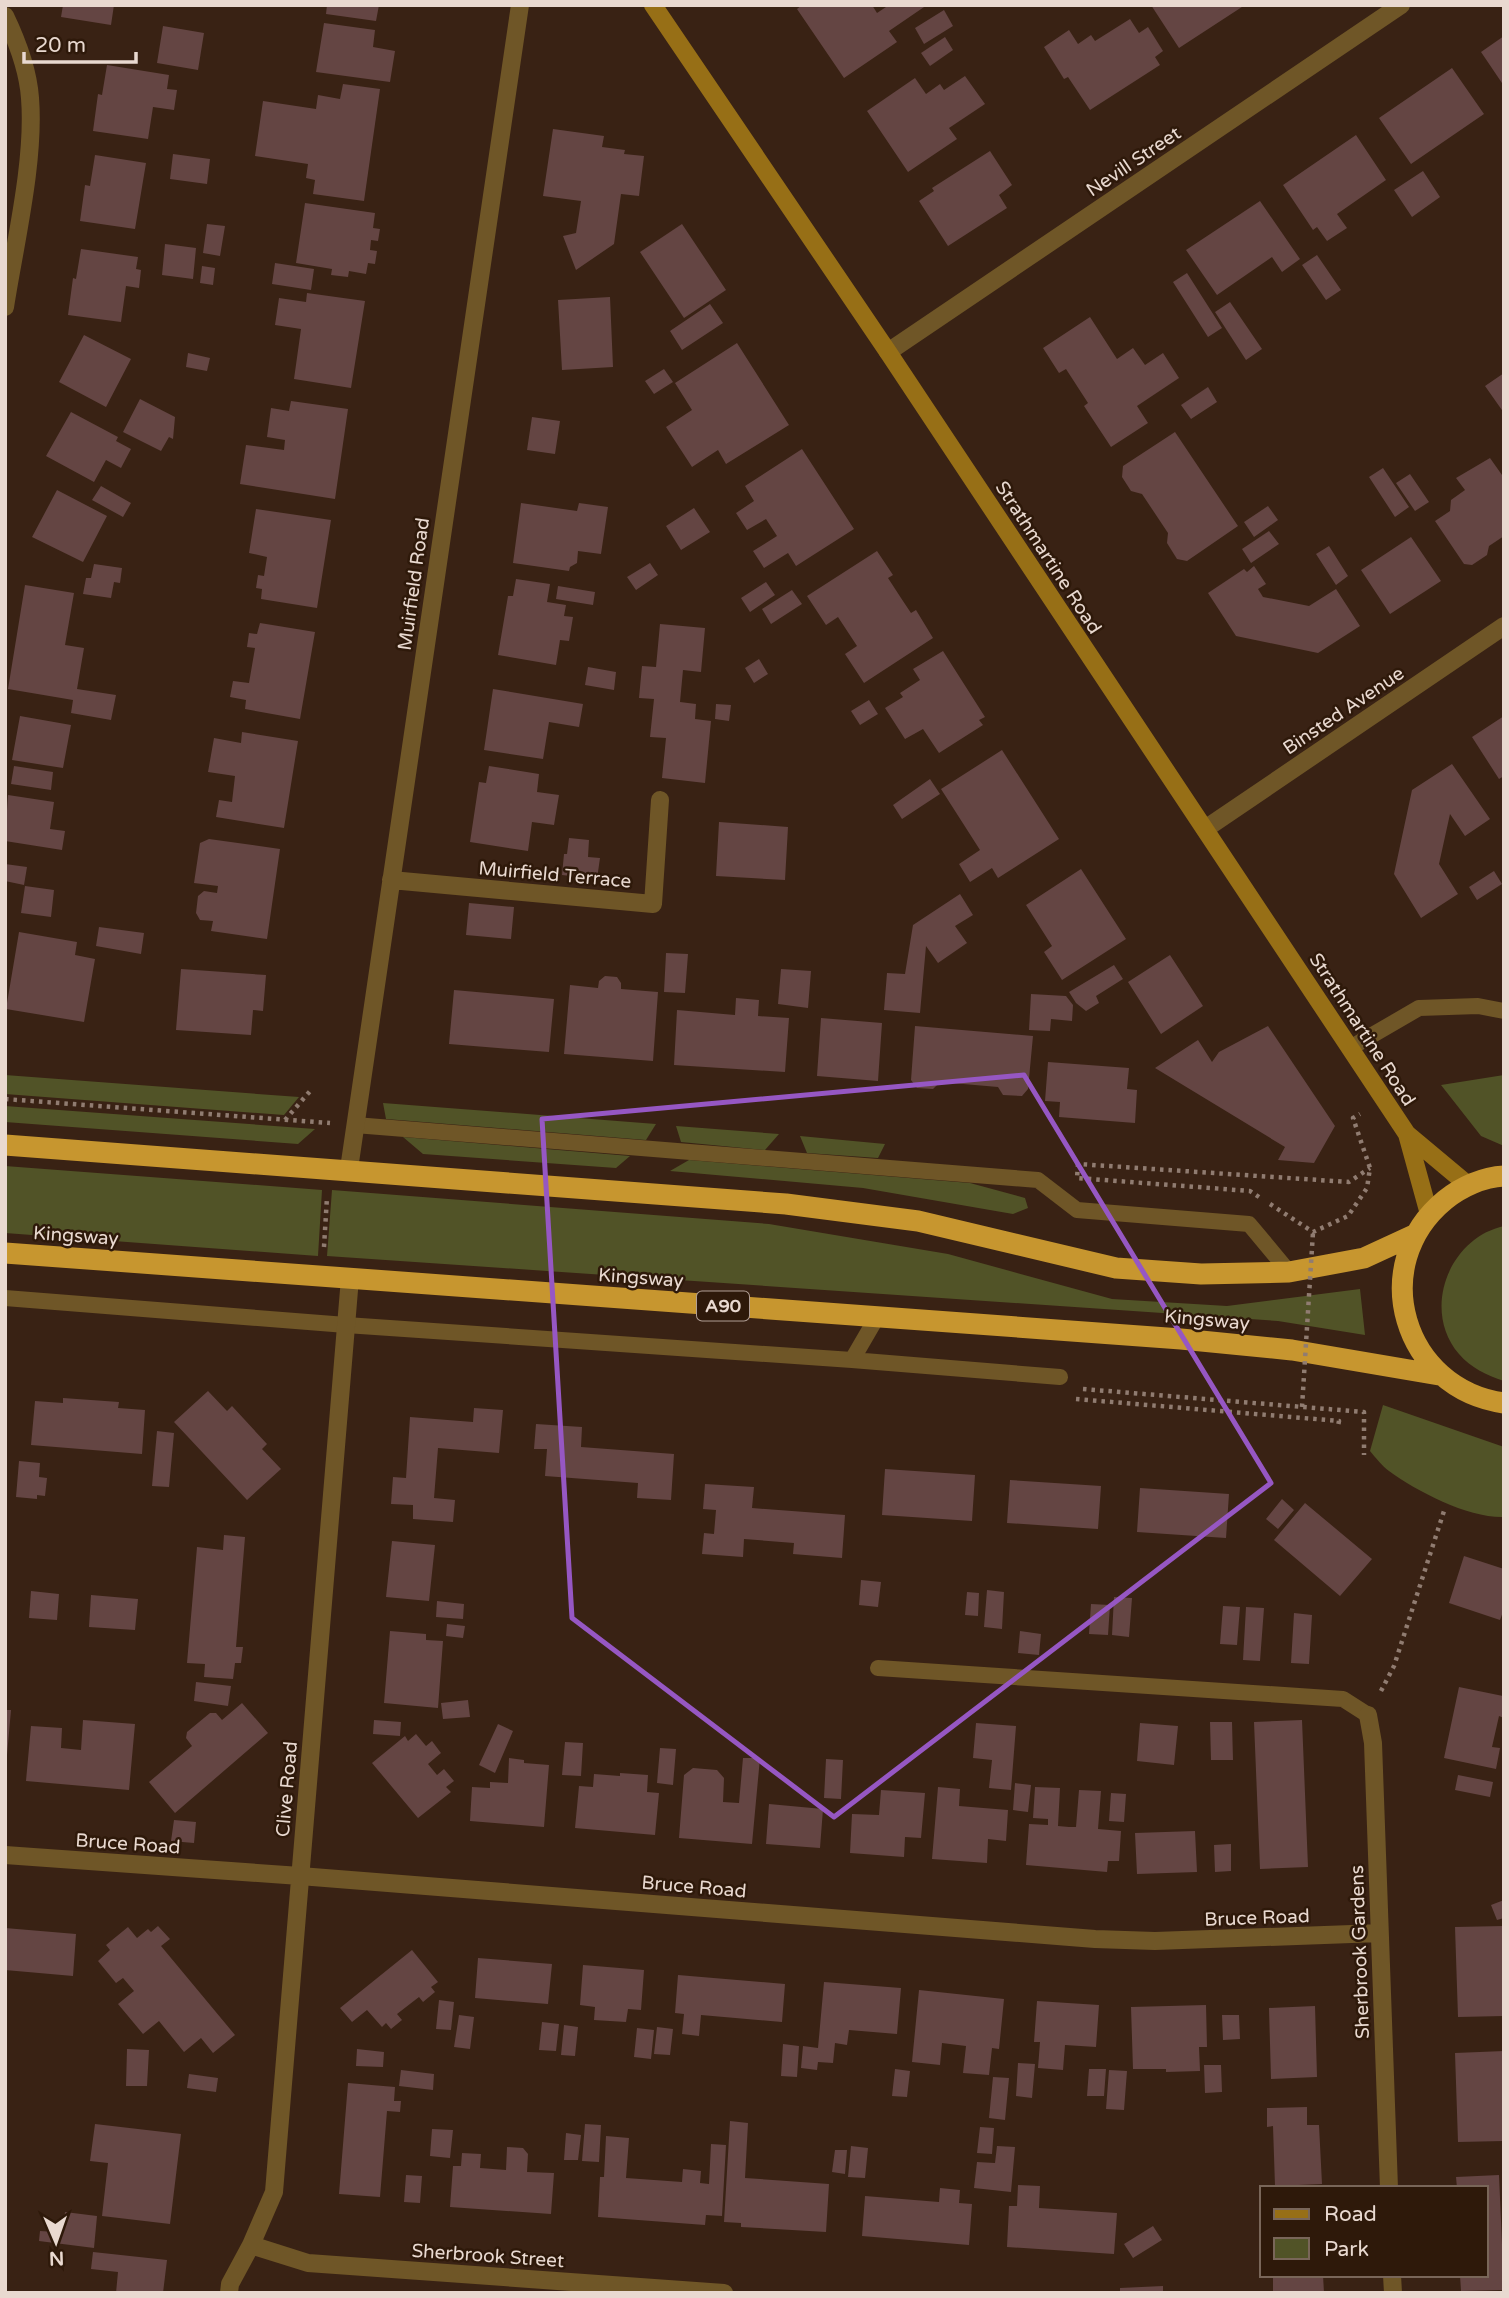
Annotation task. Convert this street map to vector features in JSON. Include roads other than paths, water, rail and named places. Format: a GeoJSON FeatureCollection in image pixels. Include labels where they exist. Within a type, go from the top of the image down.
{"type":"FeatureCollection","features":[{"type":"Feature","properties":{"kind":"highway"},"geometry":{"type":"LineString","coordinates":[[5,1145],[786,1204],[918,1222],[1116,1268],[1200,1274],[1289,1272],[1364,1258],[1416,1234]]}},
{"type":"Feature","properties":{"kind":"highway"},"geometry":{"type":"LineString","coordinates":[[1439,1375],[1415,1345],[1403,1309],[1403,1270],[1416,1234],[1429,1214],[1468,1185],[1504,1176]]}},
{"type":"Feature","properties":{"kind":"highway","name":"Kingsway"},"geometry":{"type":"LineString","coordinates":[[5,1253],[1292,1350],[1439,1375]]}},
{"type":"Feature","properties":{"kind":"highway","name":"A90"},"geometry":{"type":"LineString","coordinates":[[1439,1375],[1462,1391],[1488,1401],[1504,1403]]}},
{"type":"Feature","properties":{"kind":"street","name":"Muirfield Road"},"geometry":{"type":"LineString","coordinates":[[339,1169],[355,1125],[520,5]]}},
{"type":"Feature","properties":{"kind":"street","name":"Strathmartine Road"},"geometry":{"type":"LineString","coordinates":[[653,5],[888,352],[1407,1134],[1468,1185]]}},
{"type":"Feature","properties":{"kind":"street","name":"Nevill Street"},"geometry":{"type":"LineString","coordinates":[[888,352],[1401,5]]}},
{"type":"Feature","properties":{"kind":"street"},"geometry":{"type":"LineString","coordinates":[[5,16],[18,44],[30,97],[29,157],[5,307]]}},
{"type":"Feature","properties":{"kind":"street","name":"Binsted Avenue"},"geometry":{"type":"LineString","coordinates":[[1205,829],[1504,626]]}},
{"type":"Feature","properties":{"kind":"street","name":"Muirfield Terrace"},"geometry":{"type":"LineString","coordinates":[[391,880],[653,904],[660,800]]}},
{"type":"Feature","properties":{"kind":"street","name":"Strathmartine Road"},"geometry":{"type":"LineString","coordinates":[[1407,1134],[1429,1214]]}},
{"type":"Feature","properties":{"kind":"street","name":"Clive Road"},"geometry":{"type":"LineString","coordinates":[[229,2293],[230,2284],[251,2245],[274,2192],[350,1278]]}},
{"type":"Feature","properties":{"kind":"street","name":"Sherbrook Gardens"},"geometry":{"type":"LineString","coordinates":[[1368,1715],[1373,1743],[1389,2186]]}},
{"type":"Feature","properties":{"kind":"street","name":"Bruce Road"},"geometry":{"type":"LineString","coordinates":[[5,1855],[1095,1939],[1155,1941],[1379,1933]]}},
{"type":"Feature","properties":{"kind":"street","name":"Sherbrook Street"},"geometry":{"type":"LineString","coordinates":[[251,2245],[308,2263],[724,2293]]}},
{"type":"Feature","properties":{"kind":"lane"},"geometry":{"type":"LineString","coordinates":[[1350,1048],[1419,1008],[1478,1006],[1504,1011]]}},
{"type":"Feature","properties":{"kind":"lane"},"geometry":{"type":"LineString","coordinates":[[355,1125],[1038,1180],[1077,1210],[1249,1224],[1289,1272]]}},
{"type":"Feature","properties":{"kind":"lane"},"geometry":{"type":"LineString","coordinates":[[5,1298],[852,1360],[1065,1382]]}},
{"type":"Feature","properties":{"kind":"lane"},"geometry":{"type":"LineString","coordinates":[[852,1360],[877,1317]]}},
{"type":"Feature","properties":{"kind":"lane"},"geometry":{"type":"LineString","coordinates":[[878,1668],[1343,1699],[1368,1715]]}}]}
